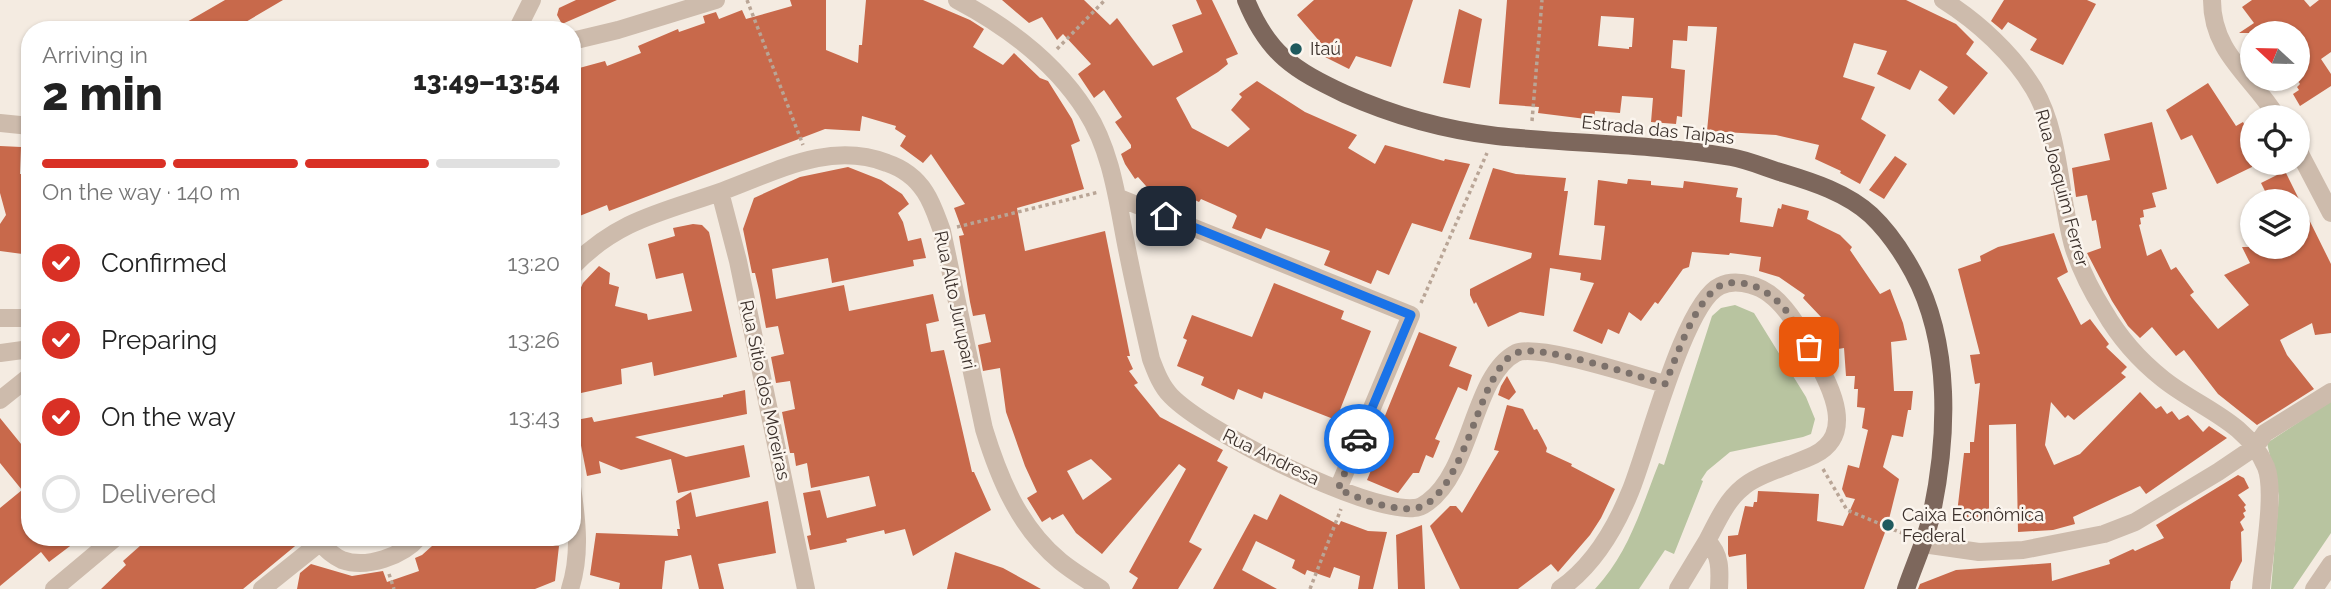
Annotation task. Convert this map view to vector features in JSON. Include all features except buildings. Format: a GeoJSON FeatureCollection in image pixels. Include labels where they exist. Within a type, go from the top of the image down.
{"type":"FeatureCollection","features":[{"type":"Feature","properties":{"kind":"main road","name":"Estrada das Taipas"},"geometry":{"type":"LineString","coordinates":[[1246,0],[1268,43],[1286,61],[1326,85],[1390,111],[1427,122],[1495,135],[1733,158],[1811,181],[1836,192],[1869,213],[1895,240],[1919,283],[1931,312],[1940,365],[1942,420],[1931,517],[1908,582]]}},
{"type":"Feature","properties":{"kind":"main road"},"geometry":{"type":"LineString","coordinates":[[1894,589],[1908,582]]}},
{"type":"Feature","properties":{"kind":"street"},"geometry":{"type":"LineString","coordinates":[[522,21],[532,0]]}},
{"type":"Feature","properties":{"kind":"street"},"geometry":{"type":"LineString","coordinates":[[581,39],[716,0]]}},
{"type":"Feature","properties":{"kind":"street","name":"Rua Andresa"},"geometry":{"type":"LineString","coordinates":[[957,0],[1002,26],[1045,61],[1087,112],[1107,159],[1116,192],[1151,359],[1157,376],[1169,395],[1227,436],[1342,491],[1380,504],[1416,508],[1439,494],[1453,473],[1484,396],[1500,366],[1517,353],[1552,353],[1665,384]]}},
{"type":"Feature","properties":{"kind":"street","name":"Rua Joaquim Ferrer"},"geometry":{"type":"LineString","coordinates":[[1943,0],[1961,11],[1989,36],[2015,63],[2035,90],[2048,125],[2074,247],[2090,286],[2119,335],[2165,380],[2238,428],[2255,447],[2267,469],[2269,487],[2261,589]]}},
{"type":"Feature","properties":{"kind":"street"},"geometry":{"type":"LineString","coordinates":[[2212,0],[2212,13],[2220,41],[2269,105]]}},
{"type":"Feature","properties":{"kind":"street"},"geometry":{"type":"LineString","coordinates":[[0,123],[21,125]]}},
{"type":"Feature","properties":{"kind":"street","name":"Rua Alto Jurupari"},"geometry":{"type":"LineString","coordinates":[[581,257],[605,238],[658,211],[809,160],[836,154],[855,154],[892,164],[910,175],[924,190],[942,231],[984,429],[1006,489],[1027,526],[1045,547],[1061,562],[1101,589]]}},
{"type":"Feature","properties":{"kind":"street"},"geometry":{"type":"LineString","coordinates":[[2310,173],[2331,213]]}},
{"type":"Feature","properties":{"kind":"street","name":"Rua Sítio dos Moreiras"},"geometry":{"type":"LineString","coordinates":[[720,192],[738,261],[806,589]]}},
{"type":"Feature","properties":{"kind":"street"},"geometry":{"type":"LineString","coordinates":[[1116,192],[1411,315],[1342,491]]}},
{"type":"Feature","properties":{"kind":"street"},"geometry":{"type":"LineString","coordinates":[[1560,589],[1589,563],[1610,534],[1630,492],[1665,384],[1702,303],[1718,286],[1732,282],[1759,287],[1773,297],[1800,329],[1837,411],[1835,435],[1829,444],[1815,455],[1772,471],[1743,486],[1731,499],[1678,589]]}},
{"type":"Feature","properties":{"kind":"street"},"geometry":{"type":"LineString","coordinates":[[0,318],[21,318]]}},
{"type":"Feature","properties":{"kind":"street"},"geometry":{"type":"LineString","coordinates":[[0,353],[21,350]]}},
{"type":"Feature","properties":{"kind":"street"},"geometry":{"type":"LineString","coordinates":[[0,400],[21,383]]}},
{"type":"Feature","properties":{"kind":"street"},"geometry":{"type":"LineString","coordinates":[[1923,544],[1979,552],[2023,550],[2104,534],[2135,523],[2255,447],[2265,433],[2331,392]]}},
{"type":"Feature","properties":{"kind":"street"},"geometry":{"type":"LineString","coordinates":[[1707,541],[1717,554],[1720,566],[1719,589]]}},
{"type":"Feature","properties":{"kind":"street"},"geometry":{"type":"LineString","coordinates":[[54,589],[105,546]]}},
{"type":"Feature","properties":{"kind":"street"},"geometry":{"type":"LineString","coordinates":[[261,589],[316,546]]}},
{"type":"Feature","properties":{"kind":"street"},"geometry":{"type":"LineString","coordinates":[[327,546],[331,554],[343,560],[369,562],[393,555],[409,546]]}},
{"type":"Feature","properties":{"kind":"street"},"geometry":{"type":"LineString","coordinates":[[570,589],[577,546]]}},
{"type":"Feature","properties":{"kind":"street"},"geometry":{"type":"LineString","coordinates":[[2315,589],[2331,564]]}},
{"type":"Feature","properties":{"kind":"path"},"geometry":{"type":"LineString","coordinates":[[747,0],[809,160]]}},
{"type":"Feature","properties":{"kind":"path"},"geometry":{"type":"LineString","coordinates":[[1045,61],[1105,0]]}},
{"type":"Feature","properties":{"kind":"path"},"geometry":{"type":"LineString","coordinates":[[1532,121],[1542,0]]}},
{"type":"Feature","properties":{"kind":"path"},"geometry":{"type":"LineString","coordinates":[[1411,315],[1421,302],[1447,249],[1495,135]]}},
{"type":"Feature","properties":{"kind":"path"},"geometry":{"type":"LineString","coordinates":[[942,231],[1116,192]]}},
{"type":"Feature","properties":{"kind":"path"},"geometry":{"type":"LineString","coordinates":[[1815,455],[1847,510],[1923,544]]}},
{"type":"Feature","properties":{"kind":"path"},"geometry":{"type":"LineString","coordinates":[[1310,589],[1342,491]]}},
{"type":"Feature","properties":{"kind":"green space"},"geometry":{"type":"Polygon","coordinates":[[[1735,305],[1754,313],[1806,397],[1815,419],[1811,434],[1730,452],[1707,471],[1701,480],[1703,481],[1674,554],[1665,550],[1639,589],[1595,589],[1625,545],[1659,463],[1664,465],[1712,316],[1721,308],[1735,305]]]}},
{"type":"Feature","properties":{"kind":"green space"},"geometry":{"type":"Polygon","coordinates":[[[2331,401],[2331,533],[2293,589],[2271,589],[2279,496],[2267,443],[2331,401]]]}},
{"type":"Feature","properties":{"kind":"way so far"},"geometry":{"type":"LineString","coordinates":[[1359,439],[1338,489],[1380,504],[1416,508],[1426,504],[1439,494],[1453,473],[1484,396],[1500,366],[1517,353],[1552,353],[1665,384],[1702,303],[1718,286],[1732,282],[1759,287],[1773,297],[1800,329],[1809,347]]}},
{"type":"Feature","properties":{"kind":"place","name":"Itaú"},"geometry":{"type":"Point","coordinates":[1296,49]}},
{"type":"Feature","properties":{"kind":"place","name":"Caixa Econômica Federal"},"geometry":{"type":"Point","coordinates":[1888,525]}},
{"type":"Feature","properties":{"kind":"route"},"geometry":{"type":"LineString","coordinates":[[1166,216],[1411,315],[1359,439]]}}]}
